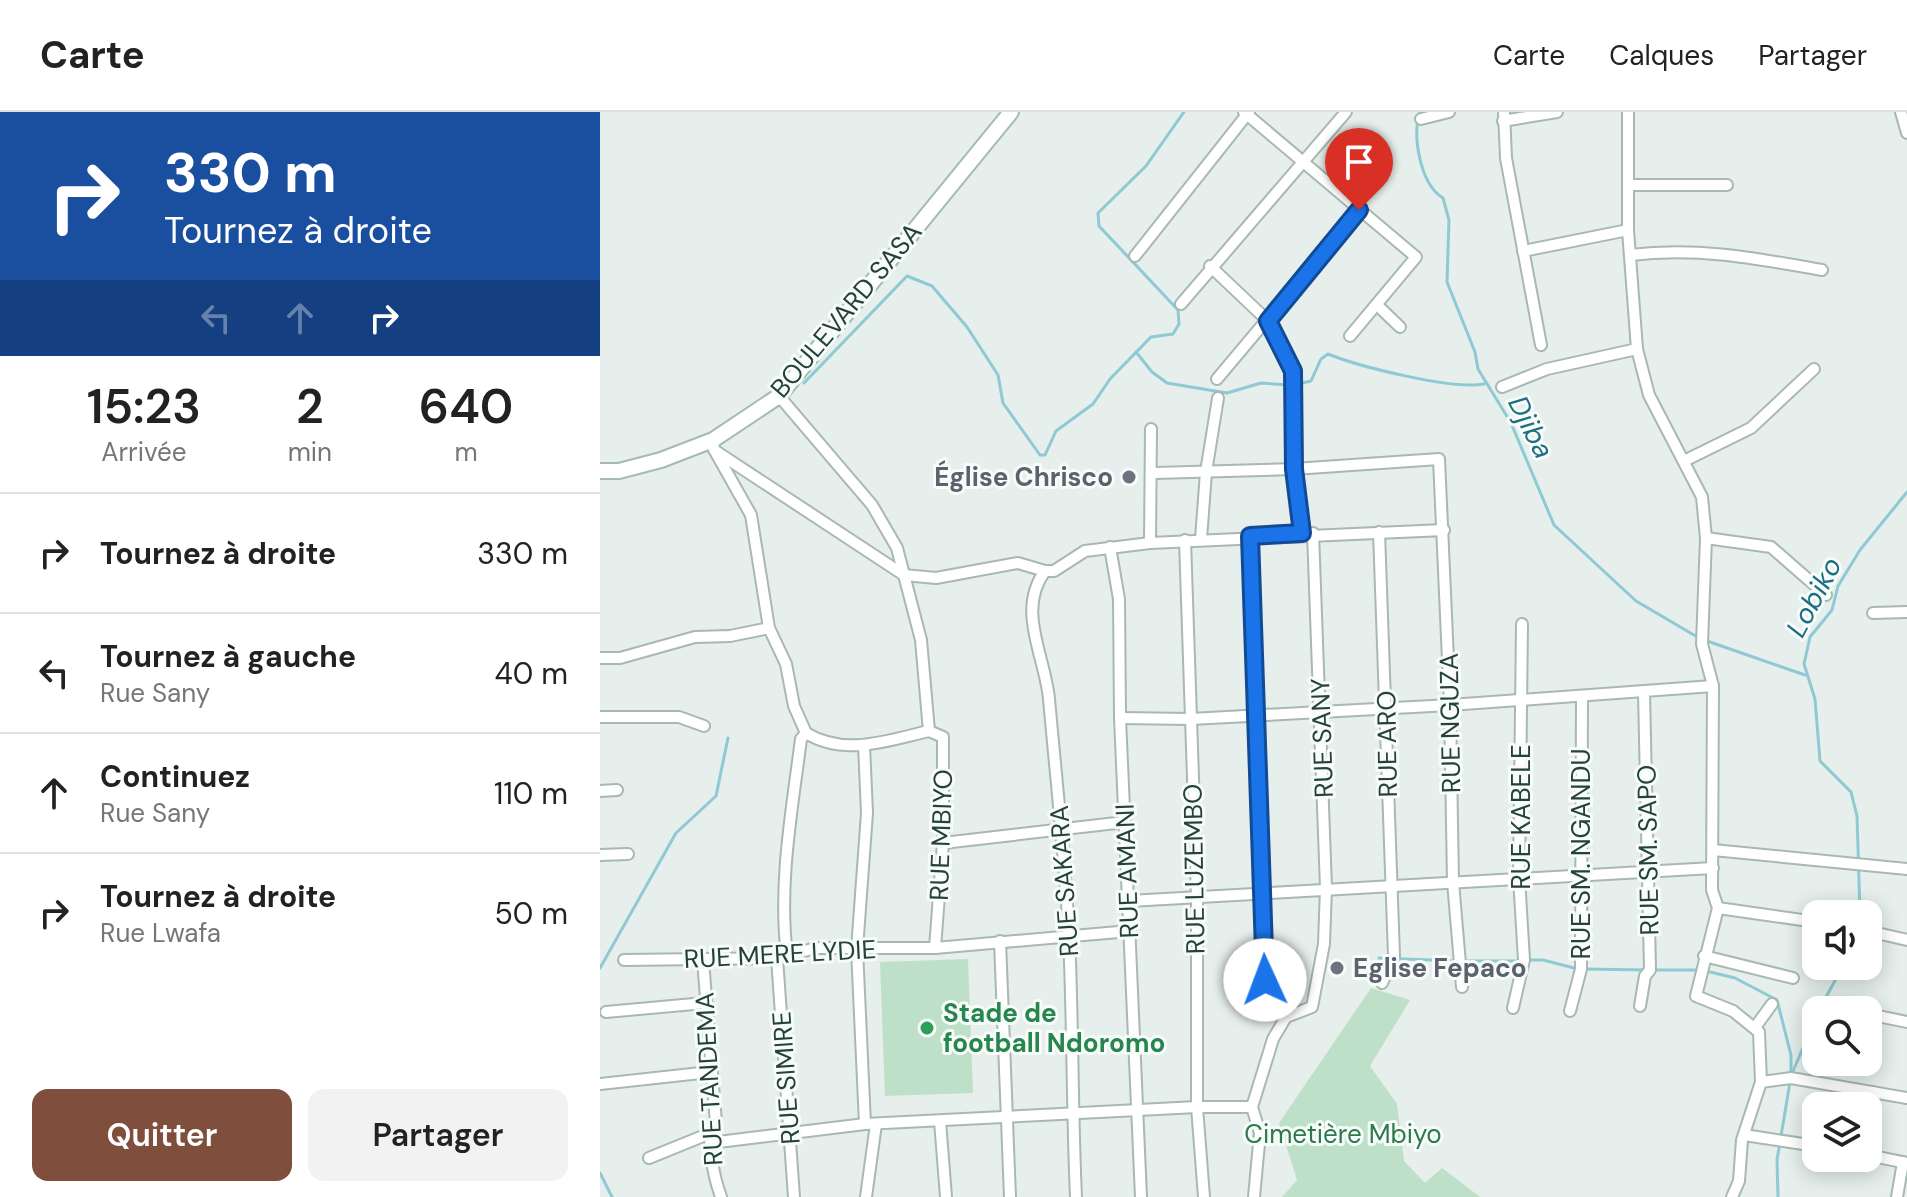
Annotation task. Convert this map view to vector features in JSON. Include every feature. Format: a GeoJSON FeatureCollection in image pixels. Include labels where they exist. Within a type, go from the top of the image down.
{"type":"FeatureCollection","features":[{"type":"Feature","properties":{"kind":"street","name":"BOULEVARD SASA"},"geometry":{"type":"LineString","coordinates":[[600,471],[619,471],[714,445],[779,396],[1011,112]]}},
{"type":"Feature","properties":{"kind":"street"},"geometry":{"type":"LineString","coordinates":[[1181,304],[1210,266],[1346,112]]}},
{"type":"Feature","properties":{"kind":"street"},"geometry":{"type":"LineString","coordinates":[[1421,119],[1449,112]]}},
{"type":"Feature","properties":{"kind":"street"},"geometry":{"type":"LineString","coordinates":[[1541,345],[1506,158],[1503,117],[1557,112]]}},
{"type":"Feature","properties":{"kind":"street"},"geometry":{"type":"LineString","coordinates":[[1628,112],[1628,230],[1637,349],[1649,395],[1702,497],[1706,538],[1702,638],[1713,686],[1712,890],[1718,908],[1704,956],[1697,999],[1733,1011],[1756,1026]]}},
{"type":"Feature","properties":{"kind":"street"},"geometry":{"type":"LineString","coordinates":[[1901,112],[1907,133]]}},
{"type":"Feature","properties":{"kind":"street"},"geometry":{"type":"LineString","coordinates":[[1135,256],[1247,113],[1416,257],[1350,336]]}},
{"type":"Feature","properties":{"kind":"street"},"geometry":{"type":"LineString","coordinates":[[1628,185],[1727,185]]}},
{"type":"Feature","properties":{"kind":"street"},"geometry":{"type":"LineString","coordinates":[[1217,379],[1359,210]]}},
{"type":"Feature","properties":{"kind":"street"},"geometry":{"type":"LineString","coordinates":[[1523,251],[1628,230]]}},
{"type":"Feature","properties":{"kind":"street"},"geometry":{"type":"LineString","coordinates":[[1630,255],[1671,250],[1718,251],[1822,270]]}},
{"type":"Feature","properties":{"kind":"street","name":"RUE SANY"},"geometry":{"type":"LineString","coordinates":[[1210,266],[1268,321],[1293,371],[1294,469],[1308,533],[1322,710],[1326,888],[1324,944],[1312,1007],[1286,1017],[1273,1039],[1252,1107]]}},
{"type":"Feature","properties":{"kind":"street"},"geometry":{"type":"LineString","coordinates":[[1377,305],[1400,327]]}},
{"type":"Feature","properties":{"kind":"street"},"geometry":{"type":"LineString","coordinates":[[1502,387],[1547,369],[1637,349]]}},
{"type":"Feature","properties":{"kind":"street"},"geometry":{"type":"LineString","coordinates":[[1684,461],[1751,428],[1814,369]]}},
{"type":"Feature","properties":{"kind":"street","name":"RUE MBIYO"},"geometry":{"type":"LineString","coordinates":[[779,396],[872,505],[897,548],[921,640],[929,731]]}},
{"type":"Feature","properties":{"kind":"street"},"geometry":{"type":"LineString","coordinates":[[1201,539],[1206,472],[1218,398]]}},
{"type":"Feature","properties":{"kind":"street"},"geometry":{"type":"LineString","coordinates":[[1150,543],[1154,473],[1151,429]]}},
{"type":"Feature","properties":{"kind":"street"},"geometry":{"type":"LineString","coordinates":[[714,445],[904,575],[936,578],[1018,563],[1054,571],[1085,551],[1185,540],[1444,530]]}},
{"type":"Feature","properties":{"kind":"street"},"geometry":{"type":"LineString","coordinates":[[714,445],[751,515],[769,628],[786,664],[794,706],[806,733]]}},
{"type":"Feature","properties":{"kind":"street","name":"RUE NGUZA"},"geometry":{"type":"LineString","coordinates":[[1294,469],[1439,459],[1450,705],[1453,882],[1462,987]]}},
{"type":"Feature","properties":{"kind":"street"},"geometry":{"type":"LineString","coordinates":[[1154,473],[1294,469]]}},
{"type":"Feature","properties":{"kind":"street","name":"RUE ARO"},"geometry":{"type":"LineString","coordinates":[[1379,532],[1387,708],[1392,960],[1382,983]]}},
{"type":"Feature","properties":{"kind":"street"},"geometry":{"type":"LineString","coordinates":[[1250,536],[1265,980]]}},
{"type":"Feature","properties":{"kind":"street"},"geometry":{"type":"LineString","coordinates":[[1706,538],[1771,547],[1826,595]]}},
{"type":"Feature","properties":{"kind":"street","name":"RUE LUZEMBO"},"geometry":{"type":"LineString","coordinates":[[1185,540],[1197,897],[1197,1107],[1204,1197]]}},
{"type":"Feature","properties":{"kind":"street","name":"RUE AMANI"},"geometry":{"type":"LineString","coordinates":[[1110,547],[1119,599],[1120,718],[1141,1197]]}},
{"type":"Feature","properties":{"kind":"street","name":"RUE SAKARA"},"geometry":{"type":"LineString","coordinates":[[1045,571],[1032,588],[1034,631],[1048,682],[1061,828],[1069,936],[1076,1197]]}},
{"type":"Feature","properties":{"kind":"street"},"geometry":{"type":"LineString","coordinates":[[1873,613],[1907,612]]}},
{"type":"Feature","properties":{"kind":"street","name":"RUE KABELE"},"geometry":{"type":"LineString","coordinates":[[1513,1008],[1524,960],[1519,878],[1522,624]]}},
{"type":"Feature","properties":{"kind":"street"},"geometry":{"type":"LineString","coordinates":[[600,658],[620,658],[695,637],[730,636],[769,628]]}},
{"type":"Feature","properties":{"kind":"street"},"geometry":{"type":"LineString","coordinates":[[1120,718],[1191,719],[1522,701],[1713,686]]}},
{"type":"Feature","properties":{"kind":"street","name":"RUE SM. SAPO"},"geometry":{"type":"LineString","coordinates":[[1640,1006],[1645,976],[1650,970],[1644,692]]}},
{"type":"Feature","properties":{"kind":"street","name":"RUE SM. NGANDU"},"geometry":{"type":"LineString","coordinates":[[1570,1011],[1581,969],[1582,696]]}},
{"type":"Feature","properties":{"kind":"street"},"geometry":{"type":"LineString","coordinates":[[600,717],[679,717],[704,726]]}},
{"type":"Feature","properties":{"kind":"street","name":"RUE MBIYO"},"geometry":{"type":"LineString","coordinates":[[806,733],[837,746],[864,745],[929,731],[943,737],[943,843],[935,948]]}},
{"type":"Feature","properties":{"kind":"street","name":"RUE SIMIRE"},"geometry":{"type":"LineString","coordinates":[[794,1197],[782,957],[791,815],[801,739],[806,733]]}},
{"type":"Feature","properties":{"kind":"street"},"geometry":{"type":"LineString","coordinates":[[864,745],[867,813],[857,949],[870,1124],[866,1197]]}},
{"type":"Feature","properties":{"kind":"street"},"geometry":{"type":"LineString","coordinates":[[600,791],[617,790]]}},
{"type":"Feature","properties":{"kind":"street"},"geometry":{"type":"LineString","coordinates":[[943,843],[1125,822]]}},
{"type":"Feature","properties":{"kind":"street"},"geometry":{"type":"LineString","coordinates":[[1713,850],[1907,869]]}},
{"type":"Feature","properties":{"kind":"street"},"geometry":{"type":"LineString","coordinates":[[600,855],[628,854]]}},
{"type":"Feature","properties":{"kind":"street"},"geometry":{"type":"LineString","coordinates":[[1129,901],[1713,868]]}},
{"type":"Feature","properties":{"kind":"street"},"geometry":{"type":"LineString","coordinates":[[1718,908],[1802,920]]}},
{"type":"Feature","properties":{"kind":"street","name":"RUE MERE LYDIE"},"geometry":{"type":"LineString","coordinates":[[624,960],[782,957],[816,948],[935,948],[1130,931]]}},
{"type":"Feature","properties":{"kind":"street"},"geometry":{"type":"LineString","coordinates":[[1882,934],[1907,940]]}},
{"type":"Feature","properties":{"kind":"street"},"geometry":{"type":"LineString","coordinates":[[1000,941],[1010,1197]]}},
{"type":"Feature","properties":{"kind":"street"},"geometry":{"type":"LineString","coordinates":[[1704,956],[1793,978]]}},
{"type":"Feature","properties":{"kind":"street","name":"RUE TANDEMA"},"geometry":{"type":"LineString","coordinates":[[703,960],[716,1123],[712,1137],[712,1170],[721,1197]]}},
{"type":"Feature","properties":{"kind":"street"},"geometry":{"type":"LineString","coordinates":[[606,1012],[705,1003]]}},
{"type":"Feature","properties":{"kind":"street"},"geometry":{"type":"LineString","coordinates":[[1732,1197],[1739,1181],[1744,1135],[1761,1082],[1756,1026],[1772,1004]]}},
{"type":"Feature","properties":{"kind":"street"},"geometry":{"type":"LineString","coordinates":[[1882,1017],[1907,1022]]}},
{"type":"Feature","properties":{"kind":"street"},"geometry":{"type":"LineString","coordinates":[[600,1084],[710,1072]]}},
{"type":"Feature","properties":{"kind":"street"},"geometry":{"type":"LineString","coordinates":[[1761,1082],[1791,1078],[1873,1092]]}},
{"type":"Feature","properties":{"kind":"street"},"geometry":{"type":"LineString","coordinates":[[1882,1094],[1907,1098]]}},
{"type":"Feature","properties":{"kind":"street"},"geometry":{"type":"LineString","coordinates":[[649,1158],[712,1137],[791,1134],[870,1124],[1197,1107],[1252,1107],[1260,1133],[1254,1197]]}},
{"type":"Feature","properties":{"kind":"street"},"geometry":{"type":"LineString","coordinates":[[940,1121],[946,1197]]}},
{"type":"Feature","properties":{"kind":"street"},"geometry":{"type":"LineString","coordinates":[[1744,1135],[1802,1144]]}},
{"type":"Feature","properties":{"kind":"street"},"geometry":{"type":"LineString","coordinates":[[1882,1158],[1905,1163],[1897,1197]]}},
{"type":"Feature","properties":{"kind":"green space","name":"Stade de football Ndoromo"},"geometry":{"type":"Polygon","coordinates":[[[968,959],[973,1093],[885,1096],[880,962],[968,959]]]}},
{"type":"Feature","properties":{"kind":"green space","name":"Cimetière Mbiyo"},"geometry":{"type":"Polygon","coordinates":[[[1371,988],[1410,1000],[1370,1066],[1397,1104],[1404,1161],[1425,1183],[1442,1168],[1480,1197],[1282,1197],[1297,1180],[1279,1123],[1371,988]]]}},
{"type":"Feature","properties":{"kind":"waterway"},"geometry":{"type":"LineString","coordinates":[[804,383],[907,276],[932,286],[967,327],[998,375],[1003,403],[1040,455],[1045,455],[1056,431],[1093,404],[1110,379],[1151,337],[1173,334],[1179,324],[1178,310],[1099,226],[1098,213],[1146,166],[1184,112]]}},
{"type":"Feature","properties":{"kind":"waterway","name":"Djiba"},"geometry":{"type":"LineString","coordinates":[[1420,112],[1417,134],[1420,159],[1429,182],[1443,198],[1449,220],[1447,282],[1475,352],[1478,369],[1511,423],[1554,525],[1636,601],[1699,638]]}},
{"type":"Feature","properties":{"kind":"waterway","name":"Djiba"},"geometry":{"type":"LineString","coordinates":[[1136,352],[1152,372],[1167,383],[1227,393],[1261,383],[1289,385]]}},
{"type":"Feature","properties":{"kind":"waterway","name":"Djiba"},"geometry":{"type":"LineString","coordinates":[[1297,384],[1311,381],[1321,359],[1328,354],[1429,381],[1484,384]]}},
{"type":"Feature","properties":{"kind":"waterway","name":"Lobiko"},"geometry":{"type":"LineString","coordinates":[[1860,900],[1857,816],[1851,792],[1820,761],[1815,699],[1804,664],[1810,637],[1832,610],[1838,586],[1860,550],[1907,492]]}},
{"type":"Feature","properties":{"kind":"waterway","name":"Djiba"},"geometry":{"type":"LineString","coordinates":[[1707,641],[1805,675]]}},
{"type":"Feature","properties":{"kind":"waterway"},"geometry":{"type":"LineString","coordinates":[[600,968],[676,833],[716,796],[728,738]]}},
{"type":"Feature","properties":{"kind":"waterway"},"geometry":{"type":"LineString","coordinates":[[1379,958],[1456,961]]}},
{"type":"Feature","properties":{"kind":"waterway"},"geometry":{"type":"LineString","coordinates":[[1527,960],[1543,960],[1578,969]]}},
{"type":"Feature","properties":{"kind":"waterway"},"geometry":{"type":"LineString","coordinates":[[1463,961],[1520,961]]}},
{"type":"Feature","properties":{"kind":"waterway"},"geometry":{"type":"LineString","coordinates":[[1586,969],[1646,970]]}},
{"type":"Feature","properties":{"kind":"waterway"},"geometry":{"type":"LineString","coordinates":[[1654,970],[1698,970]]}},
{"type":"Feature","properties":{"kind":"waterway"},"geometry":{"type":"LineString","coordinates":[[1706,971],[1735,978],[1777,1000],[1791,1055],[1791,1076]]}},
{"type":"Feature","properties":{"kind":"waterway","name":"Lobiko"},"geometry":{"type":"LineString","coordinates":[[1827,996],[1835,980]]}},
{"type":"Feature","properties":{"kind":"waterway","name":"Lobiko"},"geometry":{"type":"LineString","coordinates":[[1778,1197],[1777,1160],[1791,1076],[1802,1050]]}},
{"type":"Feature","properties":{"kind":"waterway"},"geometry":{"type":"LineString","coordinates":[[600,1173],[612,1197]]}},
{"type":"Feature","properties":{"kind":"place","name":"Église Chrisco"},"geometry":{"type":"Point","coordinates":[1129,477]}},
{"type":"Feature","properties":{"kind":"place","name":"Eglise Fepaco"},"geometry":{"type":"Point","coordinates":[1337,968]}},
{"type":"Feature","properties":{"kind":"place","name":"Stade de football Ndoromo"},"geometry":{"type":"Point","coordinates":[927,1028]}},
{"type":"Feature","properties":{"kind":"route"},"geometry":{"type":"LineString","coordinates":[[1265,980],[1250,536],[1302,533],[1294,469],[1293,371],[1268,321],[1359,210]]}}]}
